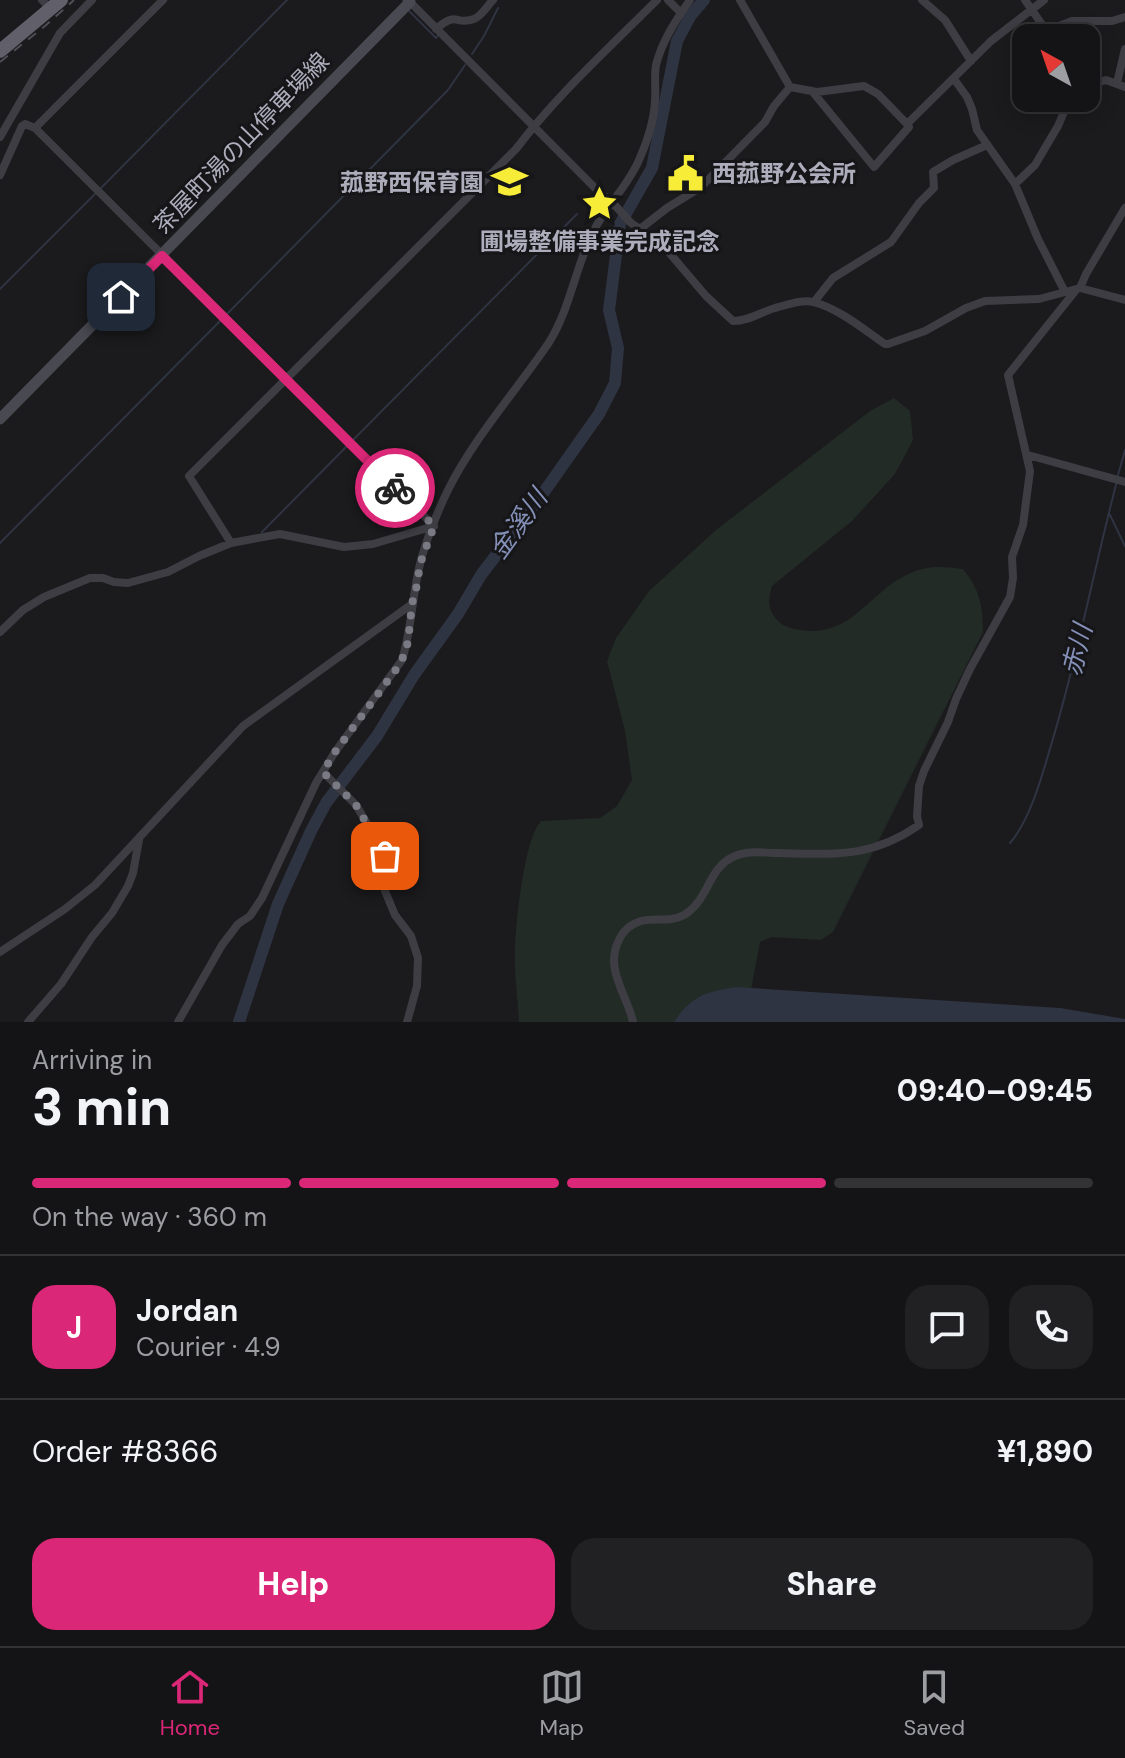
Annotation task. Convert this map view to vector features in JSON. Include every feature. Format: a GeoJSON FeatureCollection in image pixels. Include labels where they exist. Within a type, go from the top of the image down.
{"type":"FeatureCollection","features":[{"type":"Feature","properties":{"kind":"highway"},"geometry":{"type":"LineString","coordinates":[[0,51],[51,3]]}},
{"type":"Feature","properties":{"kind":"main road","name":"茶屋町湯の山停車場線"},"geometry":{"type":"LineString","coordinates":[[0,419],[407,4]]}},
{"type":"Feature","properties":{"kind":"street"},"geometry":{"type":"LineString","coordinates":[[0,137],[60,33],[92,0]]}},
{"type":"Feature","properties":{"kind":"street"},"geometry":{"type":"LineString","coordinates":[[35,128],[163,0]]}},
{"type":"Feature","properties":{"kind":"street"},"geometry":{"type":"LineString","coordinates":[[439,32],[449,19],[474,19],[481,15],[492,0]]}},
{"type":"Feature","properties":{"kind":"street"},"geometry":{"type":"LineString","coordinates":[[231,543],[189,476],[516,149],[534,125],[657,0]]}},
{"type":"Feature","properties":{"kind":"street"},"geometry":{"type":"LineString","coordinates":[[668,0],[681,13]]}},
{"type":"Feature","properties":{"kind":"street"},"geometry":{"type":"LineString","coordinates":[[178,1022],[222,945],[238,924],[250,916],[262,898],[293,830],[335,752],[402,660],[408,642],[420,564],[446,493],[461,466],[555,332],[586,247],[640,159],[654,113],[656,66],[668,33],[690,0]]}},
{"type":"Feature","properties":{"kind":"street"},"geometry":{"type":"LineString","coordinates":[[740,0],[790,87]]}},
{"type":"Feature","properties":{"kind":"street"},"geometry":{"type":"LineString","coordinates":[[922,0],[945,20],[971,61]]}},
{"type":"Feature","properties":{"kind":"street"},"geometry":{"type":"LineString","coordinates":[[1025,0],[1042,24]]}},
{"type":"Feature","properties":{"kind":"street"},"geometry":{"type":"LineString","coordinates":[[907,124],[991,41],[1044,0]]}},
{"type":"Feature","properties":{"kind":"street"},"geometry":{"type":"LineString","coordinates":[[407,4],[596,189],[639,228],[661,243],[706,296],[733,321],[747,320],[789,304],[814,302],[844,316],[888,344],[925,331],[980,302],[1039,299],[1078,289],[1125,300]]}},
{"type":"Feature","properties":{"kind":"street"},"geometry":{"type":"LineString","coordinates":[[1064,24],[1072,21],[1112,21],[1125,17]]}},
{"type":"Feature","properties":{"kind":"street"},"geometry":{"type":"LineString","coordinates":[[1100,82],[1106,80],[1121,85],[1125,49]]}},
{"type":"Feature","properties":{"kind":"street"},"geometry":{"type":"LineString","coordinates":[[954,79],[967,97],[977,130],[1015,184],[1065,292]]}},
{"type":"Feature","properties":{"kind":"street"},"geometry":{"type":"LineString","coordinates":[[790,87],[811,90],[817,92],[864,86],[878,94],[909,127],[874,167],[811,90]]}},
{"type":"Feature","properties":{"kind":"street"},"geometry":{"type":"LineString","coordinates":[[639,228],[701,187],[765,122],[790,87]]}},
{"type":"Feature","properties":{"kind":"street"},"geometry":{"type":"LineString","coordinates":[[1015,184],[1035,165],[1064,112]]}},
{"type":"Feature","properties":{"kind":"street"},"geometry":{"type":"LineString","coordinates":[[0,175],[22,126],[27,124],[35,128],[434,526]]}},
{"type":"Feature","properties":{"kind":"street"},"geometry":{"type":"LineString","coordinates":[[814,302],[833,278],[891,242],[934,188],[933,172],[987,145]]}},
{"type":"Feature","properties":{"kind":"street"},"geometry":{"type":"LineString","coordinates":[[633,1022],[613,964],[617,945],[627,929],[643,920],[677,918],[692,909],[721,864],[751,852],[841,854],[888,842],[919,825],[919,786],[928,762],[970,669],[1010,597],[1012,557],[1023,525],[1030,471],[1008,375],[1078,289],[1125,208]]}},
{"type":"Feature","properties":{"kind":"street"},"geometry":{"type":"LineString","coordinates":[[1028,455],[1120,481]]}},
{"type":"Feature","properties":{"kind":"street"},"geometry":{"type":"LineString","coordinates":[[1,629],[44,597],[90,578],[128,583],[168,572],[231,543],[280,534],[344,547],[373,544],[434,526]]}},
{"type":"Feature","properties":{"kind":"street"},"geometry":{"type":"LineString","coordinates":[[0,952],[95,885],[243,726],[412,604]]}},
{"type":"Feature","properties":{"kind":"street"},"geometry":{"type":"LineString","coordinates":[[325,773],[356,805],[384,852],[385,891],[395,915],[415,945],[419,973],[407,1022]]}},
{"type":"Feature","properties":{"kind":"street"},"geometry":{"type":"LineString","coordinates":[[28,1022],[61,984],[112,913],[133,873],[139,839]]}},
{"type":"Feature","properties":{"kind":"shaded area"},"geometry":{"type":"Polygon","coordinates":[[[894,398],[910,411],[913,440],[895,474],[852,521],[772,586],[770,609],[786,626],[819,631],[848,620],[884,589],[913,572],[932,567],[963,569],[979,599],[983,632],[833,932],[821,940],[772,937],[760,942],[745,1022],[519,1022],[515,962],[517,924],[525,864],[535,831],[541,821],[600,818],[617,806],[632,780],[625,731],[607,661],[616,638],[649,591],[716,530],[870,411],[894,398]]]}},
{"type":"Feature","properties":{"kind":"water"},"geometry":{"type":"Polygon","coordinates":[[[737,987],[1060,1008],[1125,1019],[1125,1022],[674,1022],[687,1006],[701,996],[737,987]]]}},
{"type":"Feature","properties":{"kind":"waterway"},"geometry":{"type":"LineString","coordinates":[[100,189],[287,0]]}},
{"type":"Feature","properties":{"kind":"waterway","name":"金溪川"},"geometry":{"type":"LineString","coordinates":[[239,1022],[278,904],[326,803],[377,736],[481,575],[599,414],[615,383],[618,348],[609,310],[620,224],[652,168],[677,41],[691,15],[704,0]]}},
{"type":"Feature","properties":{"kind":"waterway"},"geometry":{"type":"LineString","coordinates":[[472,54],[498,8]]}},
{"type":"Feature","properties":{"kind":"waterway"},"geometry":{"type":"LineString","coordinates":[[407,9],[436,38],[439,34]]}},
{"type":"Feature","properties":{"kind":"waterway"},"geometry":{"type":"LineString","coordinates":[[227,314],[448,90],[465,65]]}},
{"type":"Feature","properties":{"kind":"waterway"},"geometry":{"type":"LineString","coordinates":[[0,289],[95,194]]}},
{"type":"Feature","properties":{"kind":"waterway"},"geometry":{"type":"LineString","coordinates":[[353,440],[577,214]]}},
{"type":"Feature","properties":{"kind":"waterway"},"geometry":{"type":"LineString","coordinates":[[0,543],[220,321]]}},
{"type":"Feature","properties":{"kind":"waterway"},"geometry":{"type":"LineString","coordinates":[[262,532],[348,445]]}},
{"type":"Feature","properties":{"kind":"waterway","name":"赤川"},"geometry":{"type":"LineString","coordinates":[[1118,475],[1125,450]]}},
{"type":"Feature","properties":{"kind":"waterway","name":"赤川"},"geometry":{"type":"LineString","coordinates":[[1010,843],[1030,808],[1048,754],[1070,677],[1117,481]]}},
{"type":"Feature","properties":{"kind":"waterway"},"geometry":{"type":"LineString","coordinates":[[1110,515],[1125,546]]}},
{"type":"Feature","properties":{"kind":"railway"},"geometry":{"type":"LineString","coordinates":[[0,62],[74,0]]}},
{"type":"Feature","properties":{"kind":"way so far"},"geometry":{"type":"LineString","coordinates":[[385,856],[356,805],[323,772],[395,671],[408,642],[420,564],[434,526],[395,488]]}},
{"type":"Feature","properties":{"kind":"place","name":"西菰野公会所"},"geometry":{"type":"Point","coordinates":[686,173]}},
{"type":"Feature","properties":{"kind":"place","name":"菰野西保育園"},"geometry":{"type":"Point","coordinates":[510,182]}},
{"type":"Feature","properties":{"kind":"place","name":"圃場整備事業完成記念"},"geometry":{"type":"Point","coordinates":[600,204]}},
{"type":"Feature","properties":{"kind":"route"},"geometry":{"type":"LineString","coordinates":[[121,297],[162,256],[395,488]]}}]}
